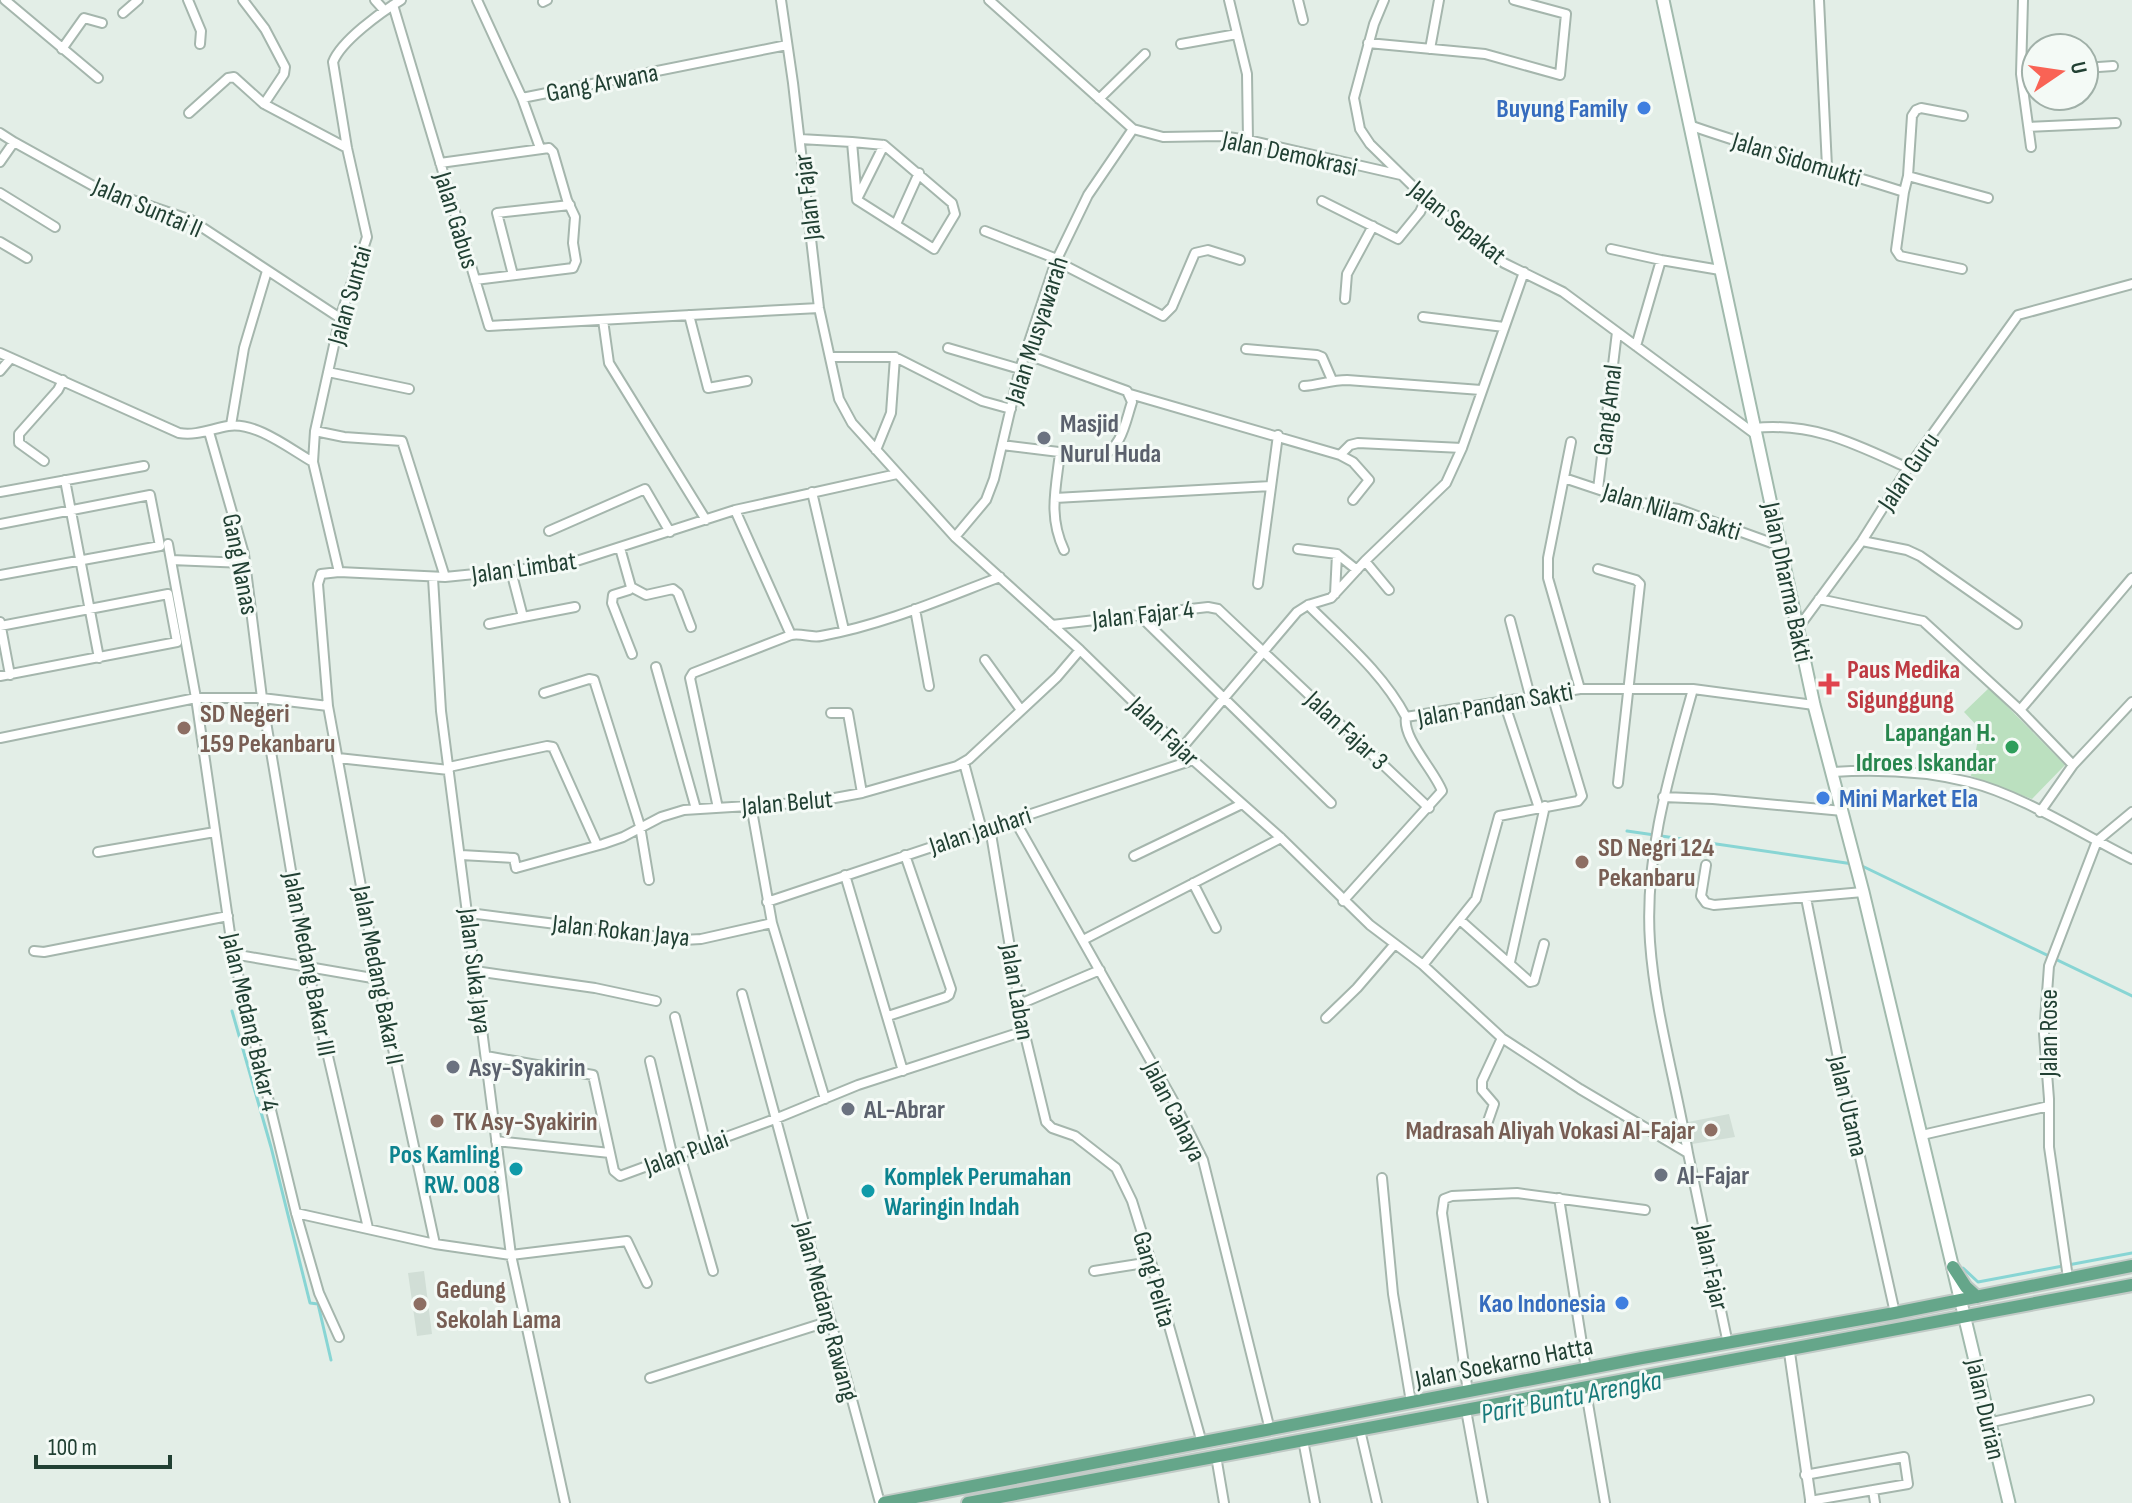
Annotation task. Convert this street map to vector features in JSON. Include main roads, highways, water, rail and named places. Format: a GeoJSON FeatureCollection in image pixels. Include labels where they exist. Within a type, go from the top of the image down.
{"type":"FeatureCollection","features":[{"type":"Feature","properties":{"kind":"main road","name":"Jalan Dharma Bakti"},"geometry":{"type":"LineString","coordinates":[[1663,0],[1814,705],[1863,892],[1960,1300]]}},
{"type":"Feature","properties":{"kind":"main road","name":"Jalan Soekarno Hatta"},"geometry":{"type":"LineString","coordinates":[[882,1503],[1895,1313],[1977,1297],[2067,1273],[2132,1266]]}},
{"type":"Feature","properties":{"kind":"main road"},"geometry":{"type":"LineString","coordinates":[[1953,1267],[1977,1297]]}},
{"type":"Feature","properties":{"kind":"main road","name":"Jalan Soekarno Hatta"},"geometry":{"type":"LineString","coordinates":[[968,1503],[1003,1500],[1089,1481],[2132,1285]]}},
{"type":"Feature","properties":{"kind":"main road","name":"Jalan Durian"},"geometry":{"type":"LineString","coordinates":[[1960,1300],[2009,1503]]}},
{"type":"Feature","properties":{"kind":"main road"},"geometry":{"type":"LineString","coordinates":[[1086,1464],[1089,1481]]}},
{"type":"Feature","properties":{"kind":"waterway"},"geometry":{"type":"LineString","coordinates":[[1627,831],[1853,864]]}},
{"type":"Feature","properties":{"kind":"waterway"},"geometry":{"type":"LineString","coordinates":[[1860,865],[2132,996]]}},
{"type":"Feature","properties":{"kind":"waterway"},"geometry":{"type":"LineString","coordinates":[[232,1011],[271,1147],[310,1303],[318,1304],[331,1360]]}},
{"type":"Feature","properties":{"kind":"waterway","name":"Parit Buntu Arengka"},"geometry":{"type":"LineString","coordinates":[[1963,1268],[1978,1282],[2132,1253]]}},
{"type":"Feature","properties":{"kind":"waterway","name":"Parit Buntu Arengka"},"geometry":{"type":"LineString","coordinates":[[1223,1461],[1844,1345]]}},
{"type":"Feature","properties":{"kind":"waterway","name":"Parit Buntu Arengka"},"geometry":{"type":"LineString","coordinates":[[1011,1501],[1027,1498]]}},
{"type":"Feature","properties":{"kind":"place","name":"Buyung Family"},"geometry":{"type":"Point","coordinates":[1644,108]}},
{"type":"Feature","properties":{"kind":"place","name":"Masjid Nurul Huda"},"geometry":{"type":"Point","coordinates":[1044,438]}},
{"type":"Feature","properties":{"kind":"place","name":"Paus Medika Sigunggung"},"geometry":{"type":"Point","coordinates":[1829,684]}},
{"type":"Feature","properties":{"kind":"place","name":"SD Negeri 159 Pekanbaru"},"geometry":{"type":"Point","coordinates":[184,728]}},
{"type":"Feature","properties":{"kind":"place","name":"Lapangan H. Idroes Iskandar"},"geometry":{"type":"Point","coordinates":[2012,747]}},
{"type":"Feature","properties":{"kind":"place","name":"Mini Market Ela"},"geometry":{"type":"Point","coordinates":[1823,798]}},
{"type":"Feature","properties":{"kind":"place","name":"SD Negri 124 Pekanbaru"},"geometry":{"type":"Point","coordinates":[1582,862]}},
{"type":"Feature","properties":{"kind":"place","name":"Asy-Syakirin"},"geometry":{"type":"Point","coordinates":[453,1067]}},
{"type":"Feature","properties":{"kind":"place","name":"AL-Abrar"},"geometry":{"type":"Point","coordinates":[848,1109]}},
{"type":"Feature","properties":{"kind":"place","name":"TK Asy-Syakirin"},"geometry":{"type":"Point","coordinates":[437,1121]}},
{"type":"Feature","properties":{"kind":"place","name":"Madrasah Aliyah Vokasi Al-Fajar"},"geometry":{"type":"Point","coordinates":[1711,1130]}},
{"type":"Feature","properties":{"kind":"place","name":"Pos Kamling RW. 008"},"geometry":{"type":"Point","coordinates":[516,1169]}},
{"type":"Feature","properties":{"kind":"place","name":"Al-Fajar"},"geometry":{"type":"Point","coordinates":[1661,1175]}},
{"type":"Feature","properties":{"kind":"place","name":"Komplek Perumahan Waringin Indah"},"geometry":{"type":"Point","coordinates":[868,1191]}},
{"type":"Feature","properties":{"kind":"place","name":"Kao Indonesia"},"geometry":{"type":"Point","coordinates":[1622,1303]}},
{"type":"Feature","properties":{"kind":"place","name":"Gedung Sekolah Lama"},"geometry":{"type":"Point","coordinates":[420,1304]}}]}
